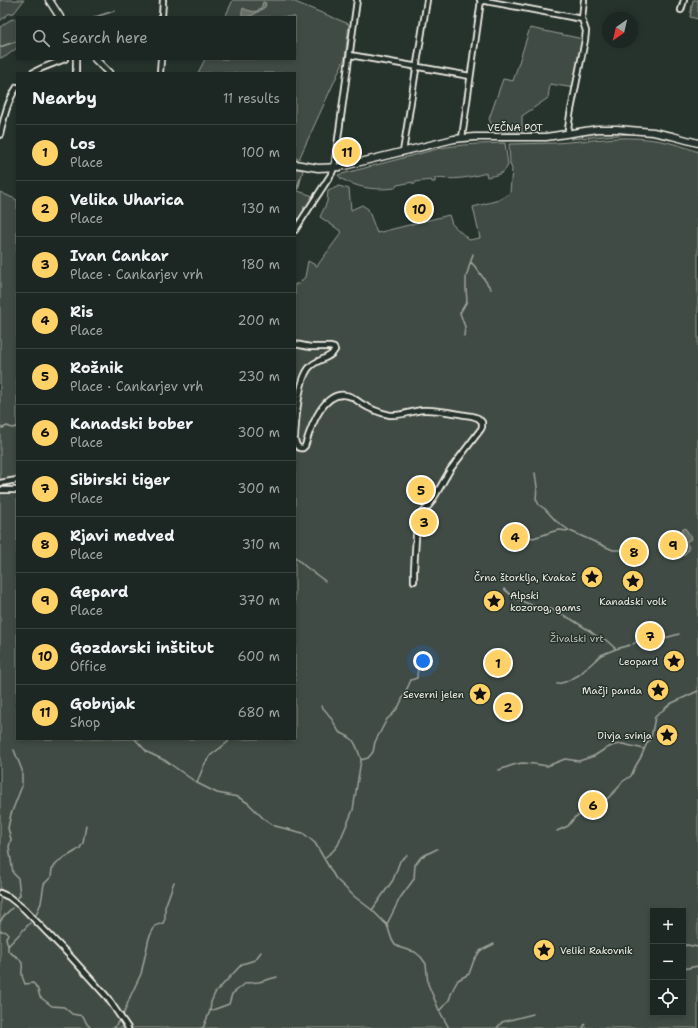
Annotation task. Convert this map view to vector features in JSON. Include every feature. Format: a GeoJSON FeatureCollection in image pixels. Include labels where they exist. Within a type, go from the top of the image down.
{"type":"FeatureCollection","features":[{"type":"Feature","properties":{"kind":"main road"},"geometry":{"type":"LineString","coordinates":[[49,0],[59,16]]}},
{"type":"Feature","properties":{"kind":"main road"},"geometry":{"type":"LineString","coordinates":[[96,60],[108,72]]}},
{"type":"Feature","properties":{"kind":"main road","name":"VEČNA POT"},"geometry":{"type":"LineString","coordinates":[[296,164],[318,168],[334,168],[439,142],[462,138],[546,137],[598,129],[632,130],[660,134],[698,143]]}},
{"type":"Feature","properties":{"kind":"street"},"geometry":{"type":"LineString","coordinates":[[162,16],[163,0]]}},
{"type":"Feature","properties":{"kind":"street"},"geometry":{"type":"LineString","coordinates":[[296,228],[334,168],[357,0]]}},
{"type":"Feature","properties":{"kind":"street"},"geometry":{"type":"LineString","coordinates":[[403,152],[427,0]]}},
{"type":"Feature","properties":{"kind":"street"},"geometry":{"type":"LineString","coordinates":[[462,138],[481,0],[582,19]]}},
{"type":"Feature","properties":{"kind":"street"},"geometry":{"type":"LineString","coordinates":[[568,134],[570,115],[585,40],[586,30],[582,19],[584,0]]}},
{"type":"Feature","properties":{"kind":"street"},"geometry":{"type":"LineString","coordinates":[[680,10],[684,0]]}},
{"type":"Feature","properties":{"kind":"street"},"geometry":{"type":"LineString","coordinates":[[350,55],[470,76]]}},
{"type":"Feature","properties":{"kind":"street"},"geometry":{"type":"LineString","coordinates":[[34,72],[62,60]]}},
{"type":"Feature","properties":{"kind":"street"},"geometry":{"type":"LineString","coordinates":[[76,60],[76,72]]}},
{"type":"Feature","properties":{"kind":"street"},"geometry":{"type":"LineString","coordinates":[[160,72],[161,60]]}},
{"type":"Feature","properties":{"kind":"street"},"geometry":{"type":"LineString","coordinates":[[0,134],[5,112],[16,89]]}},
{"type":"Feature","properties":{"kind":"street"},"geometry":{"type":"LineString","coordinates":[[296,344],[310,348],[330,347],[334,348],[335,350],[331,355],[312,364],[306,371],[297,406],[296,422]]}},
{"type":"Feature","properties":{"kind":"street"},"geometry":{"type":"LineString","coordinates":[[296,445],[301,449],[305,446],[313,423],[318,415],[331,398],[338,395],[351,397],[371,408],[389,414],[398,415],[426,410],[472,416],[478,418],[482,422],[483,425],[481,429],[450,470],[431,503],[417,520],[414,581]]}},
{"type":"Feature","properties":{"kind":"street"},"geometry":{"type":"LineString","coordinates":[[0,483],[16,480]]}},
{"type":"Feature","properties":{"kind":"street"},"geometry":{"type":"LineString","coordinates":[[0,490],[16,490]]}},
{"type":"Feature","properties":{"kind":"street"},"geometry":{"type":"LineString","coordinates":[[0,893],[24,909],[70,956],[107,997],[128,1028]]}},
{"type":"Feature","properties":{"kind":"green space"},"geometry":{"type":"Polygon","coordinates":[[[0,0],[24,0],[14,13],[8,14],[0,21],[0,0]]]}},
{"type":"Feature","properties":{"kind":"green space"},"geometry":{"type":"Polygon","coordinates":[[[233,0],[290,0],[349,24],[345,58],[299,159],[296,158],[296,72],[198,72],[204,60],[296,60],[296,16],[225,16],[233,0]]]}},
{"type":"Feature","properties":{"kind":"green space"},"geometry":{"type":"Polygon","coordinates":[[[693,0],[698,0],[698,19],[690,17],[693,0]]]}},
{"type":"Feature","properties":{"kind":"green space"},"geometry":{"type":"Polygon","coordinates":[[[16,18],[16,49],[5,57],[0,58],[0,27],[10,20],[16,18]]]}},
{"type":"Feature","properties":{"kind":"green space"},"geometry":{"type":"Polygon","coordinates":[[[530,28],[583,39],[574,88],[550,84],[548,98],[522,116],[522,132],[505,132],[494,129],[489,119],[503,79],[513,81],[530,28]]]}},
{"type":"Feature","properties":{"kind":"green space"},"geometry":{"type":"Polygon","coordinates":[[[617,131],[658,135],[670,138],[630,134],[570,139],[577,136],[577,134],[617,131]]]}},
{"type":"Feature","properties":{"kind":"green space","name":"Živalski vrt"},"geometry":{"type":"Polygon","coordinates":[[[638,138],[668,142],[698,152],[698,1028],[0,1028],[0,192],[16,200],[16,740],[296,740],[296,284],[299,284],[305,277],[308,261],[317,266],[342,232],[320,217],[327,202],[328,191],[339,186],[349,189],[351,210],[362,205],[368,209],[377,233],[449,215],[452,224],[469,240],[480,238],[473,207],[499,200],[510,193],[512,169],[510,164],[509,144],[638,138]]]}},
{"type":"Feature","properties":{"kind":"green space"},"geometry":{"type":"Polygon","coordinates":[[[505,143],[508,165],[504,171],[499,174],[487,177],[486,173],[461,178],[435,178],[435,182],[432,182],[431,180],[415,182],[415,184],[413,184],[413,182],[397,185],[395,188],[377,189],[365,188],[342,179],[338,175],[441,148],[505,143]]]}},
{"type":"Feature","properties":{"kind":"green space"},"geometry":{"type":"Polygon","coordinates":[[[296,169],[303,170],[298,191],[313,196],[296,223],[296,169]]]}},
{"type":"Feature","properties":{"kind":"shaded area"},"geometry":{"type":"Polygon","coordinates":[[[263,2],[266,3],[265,7],[252,15],[242,16],[243,8],[256,11],[262,6],[263,2]]]}},
{"type":"Feature","properties":{"kind":"shaded area"},"geometry":{"type":"Polygon","coordinates":[[[685,528],[691,539],[686,542],[689,547],[687,552],[680,557],[675,557],[668,554],[676,553],[682,546],[680,538],[682,530],[685,528]]]}},
{"type":"Feature","properties":{"kind":"waterway"},"geometry":{"type":"LineString","coordinates":[[98,16],[114,11]]}},
{"type":"Feature","properties":{"kind":"waterway"},"geometry":{"type":"LineString","coordinates":[[0,47],[16,41]]}},
{"type":"Feature","properties":{"kind":"waterway"},"geometry":{"type":"LineString","coordinates":[[296,191],[300,179]]}},
{"type":"Feature","properties":{"kind":"waterway"},"geometry":{"type":"LineString","coordinates":[[296,223],[304,211],[304,207]]}},
{"type":"Feature","properties":{"kind":"waterway"},"geometry":{"type":"LineString","coordinates":[[464,336],[465,327],[460,313],[467,301],[466,277],[473,254]]}},
{"type":"Feature","properties":{"kind":"waterway"},"geometry":{"type":"LineString","coordinates":[[471,262],[491,289]]}},
{"type":"Feature","properties":{"kind":"waterway"},"geometry":{"type":"LineString","coordinates":[[0,427],[16,427]]}},
{"type":"Feature","properties":{"kind":"waterway"},"geometry":{"type":"LineString","coordinates":[[535,473],[537,487],[536,499],[539,505],[556,521],[570,531],[613,550],[631,550],[639,554]]}},
{"type":"Feature","properties":{"kind":"waterway"},"geometry":{"type":"LineString","coordinates":[[503,532],[533,538],[559,530],[568,531]]}},
{"type":"Feature","properties":{"kind":"waterway"},"geometry":{"type":"LineString","coordinates":[[296,558],[325,581]]}},
{"type":"Feature","properties":{"kind":"waterway"},"geometry":{"type":"LineString","coordinates":[[504,589],[519,600],[539,608],[551,609],[571,619],[599,638],[606,640],[616,649]]}},
{"type":"Feature","properties":{"kind":"waterway"},"geometry":{"type":"LineString","coordinates":[[633,644],[645,636],[655,641],[679,634]]}},
{"type":"Feature","properties":{"kind":"waterway"},"geometry":{"type":"LineString","coordinates":[[557,684],[579,675],[601,655],[630,645]]}},
{"type":"Feature","properties":{"kind":"waterway"},"geometry":{"type":"LineString","coordinates":[[324,858],[338,845],[353,810],[361,760],[368,758],[373,752],[375,742],[387,719],[399,706],[411,680],[417,678],[418,665]]}},
{"type":"Feature","properties":{"kind":"waterway"},"geometry":{"type":"LineString","coordinates":[[557,831],[568,826],[575,817],[590,811],[606,800],[622,782],[631,776],[647,743],[651,738],[655,717],[670,704],[698,691]]}},
{"type":"Feature","properties":{"kind":"waterway"},"geometry":{"type":"LineString","coordinates":[[321,706],[331,718],[339,732],[352,739],[361,759]]}},
{"type":"Feature","properties":{"kind":"waterway"},"geometry":{"type":"LineString","coordinates":[[136,740],[147,752],[166,761],[197,783],[217,793],[238,797],[248,803],[263,818],[275,826],[303,833],[315,843],[336,879],[387,925],[395,945],[415,952],[421,957],[426,964],[428,984],[439,1010],[449,1028]]}},
{"type":"Feature","properties":{"kind":"waterway"},"geometry":{"type":"LineString","coordinates":[[197,783],[204,765],[211,755],[229,740]]}},
{"type":"Feature","properties":{"kind":"waterway"},"geometry":{"type":"LineString","coordinates":[[499,770],[522,763],[547,766],[565,759],[579,761],[594,756],[614,745],[623,744],[644,749]]}},
{"type":"Feature","properties":{"kind":"waterway"},"geometry":{"type":"LineString","coordinates":[[14,750],[22,770],[22,786],[11,814],[8,828],[11,839],[9,847],[13,873],[18,878],[20,895],[17,899]]}},
{"type":"Feature","properties":{"kind":"waterway"},"geometry":{"type":"LineString","coordinates":[[36,915],[41,903],[44,884],[51,877],[52,869],[59,861],[80,848],[83,843],[86,825]]}},
{"type":"Feature","properties":{"kind":"waterway"},"geometry":{"type":"LineString","coordinates":[[387,924],[400,898],[414,879],[415,865],[421,857],[437,849]]}},
{"type":"Feature","properties":{"kind":"waterway"},"geometry":{"type":"LineString","coordinates":[[372,910],[393,880],[400,861],[407,855]]}},
{"type":"Feature","properties":{"kind":"waterway"},"geometry":{"type":"LineString","coordinates":[[122,1016],[141,974],[149,938],[155,926],[163,923],[165,919],[165,907],[174,882]]}},
{"type":"Feature","properties":{"kind":"waterway"},"geometry":{"type":"LineString","coordinates":[[0,922],[12,908]]}},
{"type":"Feature","properties":{"kind":"waterway"},"geometry":{"type":"LineString","coordinates":[[8,946],[30,923]]}},
{"type":"Feature","properties":{"kind":"waterway"},"geometry":{"type":"LineString","coordinates":[[0,931],[5,931],[8,934],[6,938],[8,951],[22,963],[22,975],[25,984],[33,983],[38,990],[40,997],[52,1006],[64,1007],[72,1014],[83,1016],[91,1028]]}},
{"type":"Feature","properties":{"kind":"waterway"},"geometry":{"type":"LineString","coordinates":[[440,1010],[449,1000],[458,980],[469,974],[474,960],[480,951],[494,944]]}},
{"type":"Feature","properties":{"kind":"waterway"},"geometry":{"type":"LineString","coordinates":[[686,945],[698,947]]}},
{"type":"Feature","properties":{"kind":"waterway"},"geometry":{"type":"LineString","coordinates":[[210,1011],[211,1002],[215,993],[242,964],[255,960],[261,952]]}},
{"type":"Feature","properties":{"kind":"waterway"},"geometry":{"type":"LineString","coordinates":[[686,968],[698,966]]}},
{"type":"Feature","properties":{"kind":"waterway"},"geometry":{"type":"LineString","coordinates":[[201,1028],[203,1028],[210,1011],[229,1004],[232,994],[246,983],[259,982],[277,977]]}},
{"type":"Feature","properties":{"kind":"waterway"},"geometry":{"type":"LineString","coordinates":[[497,1028],[502,1022],[533,1014]]}},
{"type":"Feature","properties":{"kind":"waterway"},"geometry":{"type":"LineString","coordinates":[[114,1028],[120,1019]]}},
{"type":"Feature","properties":{"kind":"waterway"},"geometry":{"type":"LineString","coordinates":[[583,1028],[585,1024]]}},
{"type":"Feature","properties":{"kind":"place","name":"Gobnjak"},"geometry":{"type":"Point","coordinates":[347,152]}},
{"type":"Feature","properties":{"kind":"place","name":"Gozdarski inštitut"},"geometry":{"type":"Point","coordinates":[419,209]}},
{"type":"Feature","properties":{"kind":"place","name":"Rožnik"},"geometry":{"type":"Point","coordinates":[421,490]}},
{"type":"Feature","properties":{"kind":"place","name":"Ivan Cankar"},"geometry":{"type":"Point","coordinates":[424,522]}},
{"type":"Feature","properties":{"kind":"place","name":"Ris"},"geometry":{"type":"Point","coordinates":[515,537]}},
{"type":"Feature","properties":{"kind":"place","name":"Gepard"},"geometry":{"type":"Point","coordinates":[673,545]}},
{"type":"Feature","properties":{"kind":"place","name":"Rjavi medved"},"geometry":{"type":"Point","coordinates":[634,552]}},
{"type":"Feature","properties":{"kind":"place","name":"Črna štorklja, Kvakač"},"geometry":{"type":"Point","coordinates":[592,577]}},
{"type":"Feature","properties":{"kind":"place","name":"Kanadski volk"},"geometry":{"type":"Point","coordinates":[633,581]}},
{"type":"Feature","properties":{"kind":"place","name":"Alpski kozorog, gams"},"geometry":{"type":"Point","coordinates":[494,601]}},
{"type":"Feature","properties":{"kind":"place","name":"Sibirski tiger"},"geometry":{"type":"Point","coordinates":[650,636]}},
{"type":"Feature","properties":{"kind":"place","name":"Leopard"},"geometry":{"type":"Point","coordinates":[674,661]}},
{"type":"Feature","properties":{"kind":"place","name":"Los"},"geometry":{"type":"Point","coordinates":[498,663]}},
{"type":"Feature","properties":{"kind":"place","name":"Mačji panda"},"geometry":{"type":"Point","coordinates":[658,690]}},
{"type":"Feature","properties":{"kind":"place","name":"Severni jelen"},"geometry":{"type":"Point","coordinates":[480,694]}},
{"type":"Feature","properties":{"kind":"place","name":"Velika Uharica"},"geometry":{"type":"Point","coordinates":[508,707]}},
{"type":"Feature","properties":{"kind":"place","name":"Divja svinja"},"geometry":{"type":"Point","coordinates":[667,735]}},
{"type":"Feature","properties":{"kind":"place","name":"Kanadski bober"},"geometry":{"type":"Point","coordinates":[593,805]}},
{"type":"Feature","properties":{"kind":"place","name":"Veliki Rakovnik"},"geometry":{"type":"Point","coordinates":[544,950]}}]}
